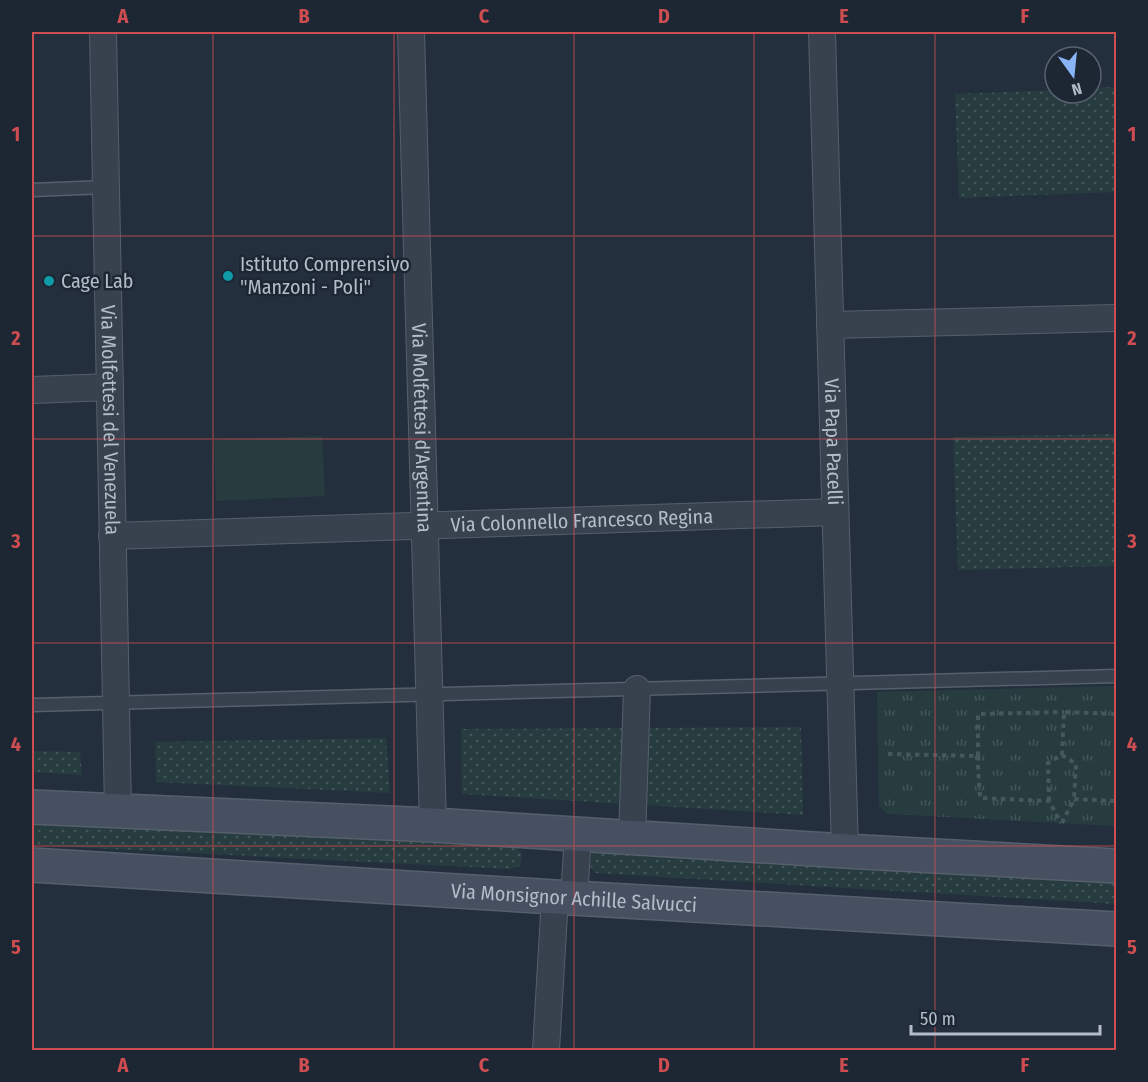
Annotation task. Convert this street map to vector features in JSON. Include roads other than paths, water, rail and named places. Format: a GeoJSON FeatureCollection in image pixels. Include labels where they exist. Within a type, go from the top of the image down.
{"type":"FeatureCollection","features":[{"type":"Feature","properties":{"kind":"main road"},"geometry":{"type":"LineString","coordinates":[[32,807],[433,825],[632,839],[1116,866]]}},
{"type":"Feature","properties":{"kind":"main road","name":"Via Monsignor Achille Salvucci"},"geometry":{"type":"LineString","coordinates":[[32,865],[1116,929]]}},
{"type":"Feature","properties":{"kind":"street","name":"Via Molfettesi del Venezuela"},"geometry":{"type":"LineString","coordinates":[[103,32],[118,810]]}},
{"type":"Feature","properties":{"kind":"street","name":"Via Molfettesi d'Argentina"},"geometry":{"type":"LineString","coordinates":[[411,32],[433,825]]}},
{"type":"Feature","properties":{"kind":"street","name":"Via Papa Pacelli"},"geometry":{"type":"LineString","coordinates":[[822,32],[845,851]]}},
{"type":"Feature","properties":{"kind":"street"},"geometry":{"type":"LineString","coordinates":[[830,325],[1116,318]]}},
{"type":"Feature","properties":{"kind":"street"},"geometry":{"type":"LineString","coordinates":[[32,390],[110,387]]}},
{"type":"Feature","properties":{"kind":"street","name":"Via Colonnello Francesco Regina"},"geometry":{"type":"LineString","coordinates":[[112,536],[835,512]]}},
{"type":"Feature","properties":{"kind":"street"},"geometry":{"type":"LineString","coordinates":[[632,839],[637,689]]}},
{"type":"Feature","properties":{"kind":"street"},"geometry":{"type":"LineString","coordinates":[[546,1050],[564,897],[578,835]]}},
{"type":"Feature","properties":{"kind":"lane"},"geometry":{"type":"LineString","coordinates":[[32,190],[106,187]]}},
{"type":"Feature","properties":{"kind":"lane"},"geometry":{"type":"LineString","coordinates":[[32,705],[1116,676]]}},
{"type":"Feature","properties":{"kind":"place","name":"Istituto Comprensivo \"Manzoni - Poli\""},"geometry":{"type":"Point","coordinates":[228,276]}},
{"type":"Feature","properties":{"kind":"place","name":"Cage Lab"},"geometry":{"type":"Point","coordinates":[49,281]}}]}
